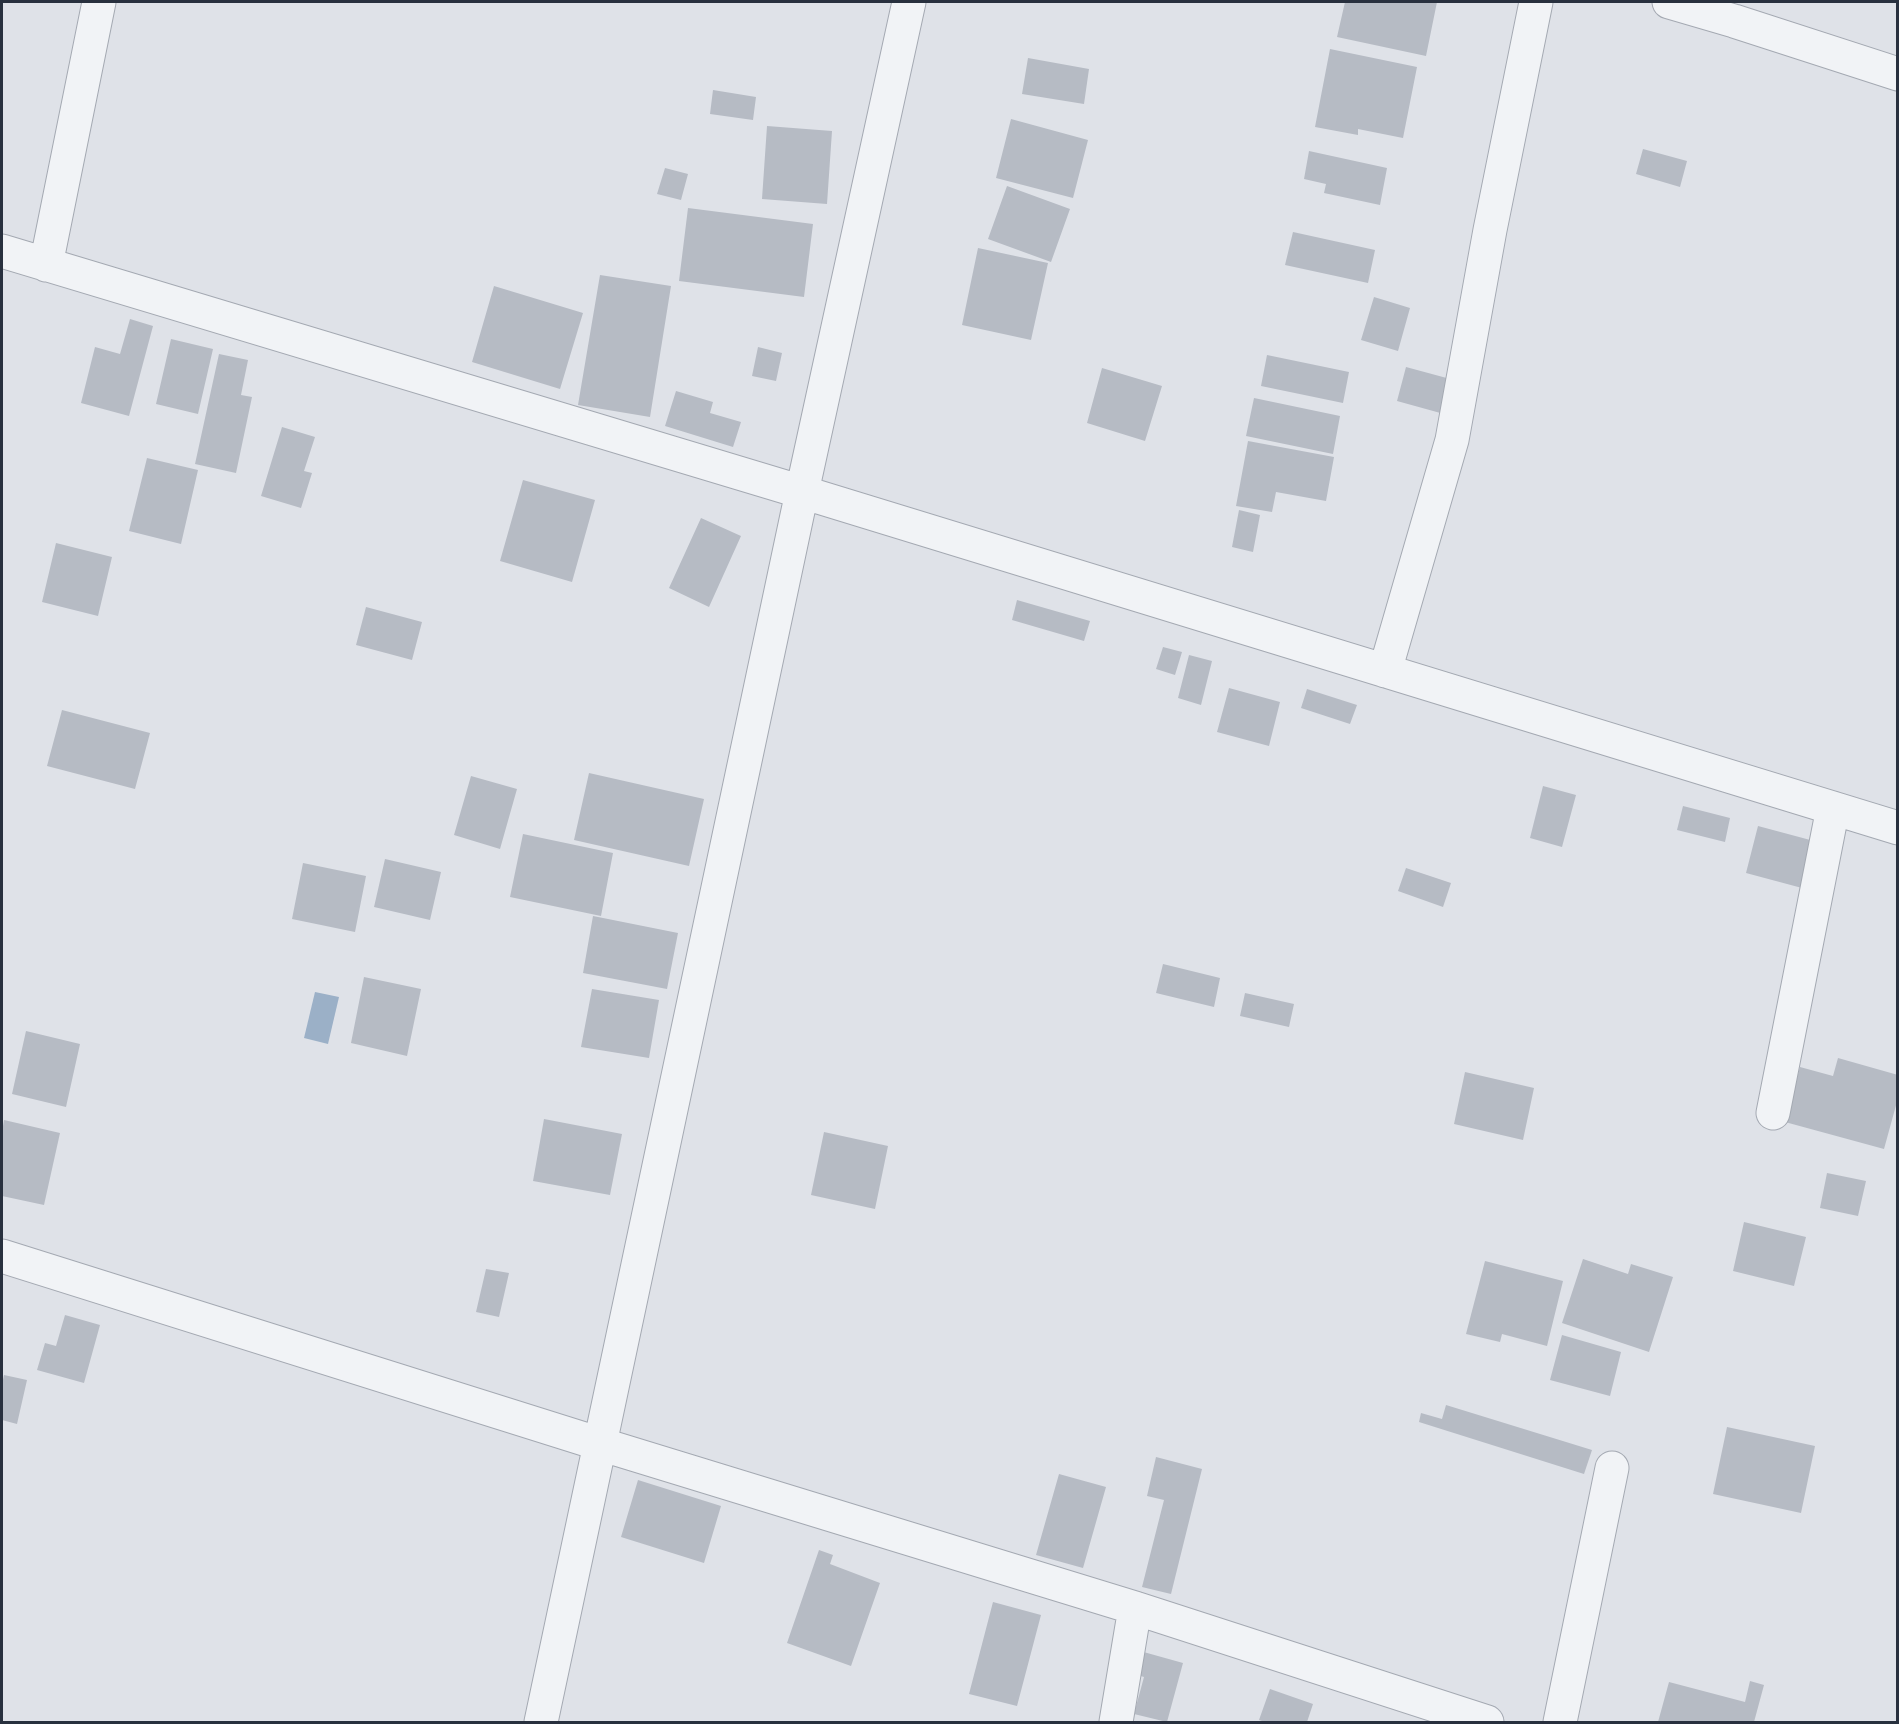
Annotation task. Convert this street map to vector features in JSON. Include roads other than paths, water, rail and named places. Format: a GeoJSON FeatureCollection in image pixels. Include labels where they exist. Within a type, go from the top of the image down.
{"type":"FeatureCollection","features":[{"type":"Feature","properties":{"kind":"street"},"geometry":{"type":"LineString","coordinates":[[46,266],[99,2]]}},
{"type":"Feature","properties":{"kind":"street"},"geometry":{"type":"LineString","coordinates":[[542,1722],[802,492],[909,2]]}},
{"type":"Feature","properties":{"kind":"street"},"geometry":{"type":"LineString","coordinates":[[1385,671],[1452,440],[1490,230],[1536,2]]}},
{"type":"Feature","properties":{"kind":"street"},"geometry":{"type":"LineString","coordinates":[[1668,2],[1898,74]]}},
{"type":"Feature","properties":{"kind":"street"},"geometry":{"type":"LineString","coordinates":[[2,251],[802,492],[1898,828]]}},
{"type":"Feature","properties":{"kind":"street"},"geometry":{"type":"LineString","coordinates":[[1773,1113],[1833,808]]}},
{"type":"Feature","properties":{"kind":"street"},"geometry":{"type":"LineString","coordinates":[[2,1256],[600,1444],[1135,1608],[1486,1722]]}},
{"type":"Feature","properties":{"kind":"street"},"geometry":{"type":"LineString","coordinates":[[1560,1722],[1612,1468]]}},
{"type":"Feature","properties":{"kind":"street"},"geometry":{"type":"LineString","coordinates":[[1116,1722],[1135,1608]]}},
{"type":"Feature","properties":{"kind":"water"},"geometry":{"type":"Polygon","coordinates":[[[315,992],[339,997],[328,1044],[304,1038],[315,992]]]}}]}
